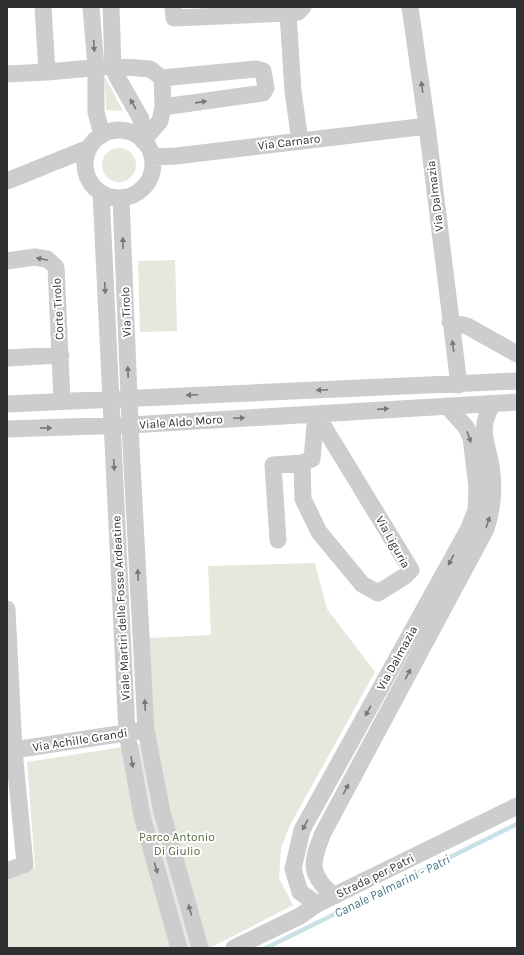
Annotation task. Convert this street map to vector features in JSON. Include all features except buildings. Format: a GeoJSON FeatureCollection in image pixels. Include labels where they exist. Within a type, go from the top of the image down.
{"type":"FeatureCollection","features":[{"type":"Feature","properties":{"kind":"street"},"geometry":{"type":"LineString","coordinates":[[43,7],[47,72]]}},
{"type":"Feature","properties":{"kind":"street"},"geometry":{"type":"LineString","coordinates":[[91,7],[96,68],[96,112],[102,135]]}},
{"type":"Feature","properties":{"kind":"street"},"geometry":{"type":"LineString","coordinates":[[111,7],[113,66],[116,75],[141,119],[143,141]]}},
{"type":"Feature","properties":{"kind":"street"},"geometry":{"type":"LineString","coordinates":[[173,7],[174,18],[295,10],[293,91],[300,141]]}},
{"type":"Feature","properties":{"kind":"street","name":"Via Dalmazia"},"geometry":{"type":"LineString","coordinates":[[410,7],[427,126],[450,322],[459,385]]}},
{"type":"Feature","properties":{"kind":"street"},"geometry":{"type":"LineString","coordinates":[[7,74],[113,66],[150,69],[162,78],[256,69],[263,71],[266,88],[263,93],[163,107]]}},
{"type":"Feature","properties":{"kind":"street"},"geometry":{"type":"LineString","coordinates":[[143,141],[160,121],[163,107],[162,78]]}},
{"type":"Feature","properties":{"kind":"street","name":"Via Carnaro"},"geometry":{"type":"LineString","coordinates":[[152,157],[176,156],[427,126]]}},
{"type":"Feature","properties":{"kind":"street"},"geometry":{"type":"LineString","coordinates":[[7,181],[89,148],[102,135],[113,131],[124,131],[134,134],[143,141],[152,157],[152,166],[146,184],[135,194],[121,198],[114,198],[101,193],[93,186],[88,178],[85,163],[89,148]]}},
{"type":"Feature","properties":{"kind":"street","name":"Via Tirolo"},"geometry":{"type":"LineString","coordinates":[[101,193],[111,399]]}},
{"type":"Feature","properties":{"kind":"street","name":"Via Tirolo"},"geometry":{"type":"LineString","coordinates":[[121,198],[130,426]]}},
{"type":"Feature","properties":{"kind":"street","name":"Corte Tirolo"},"geometry":{"type":"LineString","coordinates":[[7,261],[35,257],[48,259],[56,267],[62,401]]}},
{"type":"Feature","properties":{"kind":"street"},"geometry":{"type":"LineString","coordinates":[[450,322],[467,326],[517,354]]}},
{"type":"Feature","properties":{"kind":"street","name":"Corte Tirolo"},"geometry":{"type":"LineString","coordinates":[[7,358],[60,355]]}},
{"type":"Feature","properties":{"kind":"street","name":"Viale Aldo Moro"},"geometry":{"type":"LineString","coordinates":[[111,399],[492,384],[517,381]]}},
{"type":"Feature","properties":{"kind":"street"},"geometry":{"type":"LineString","coordinates":[[353,389],[355,411]]}},
{"type":"Feature","properties":{"kind":"street"},"geometry":{"type":"LineString","coordinates":[[7,404],[111,399]]}},
{"type":"Feature","properties":{"kind":"street","name":"Viale Martiri delle Fosse Ardeatine"},"geometry":{"type":"LineString","coordinates":[[111,399],[127,733],[142,816],[179,948]]}},
{"type":"Feature","properties":{"kind":"street","name":"Viale Aldo Moro"},"geometry":{"type":"LineString","coordinates":[[7,428],[130,426],[517,402]]}},
{"type":"Feature","properties":{"kind":"street","name":"Via Dalmazia"},"geometry":{"type":"LineString","coordinates":[[334,896],[322,885],[314,873],[314,855],[322,833],[486,529],[492,509],[492,474],[483,425],[487,414],[494,404]]}},
{"type":"Feature","properties":{"kind":"street","name":"Via Dalmazia"},"geometry":{"type":"LineString","coordinates":[[317,904],[300,892],[292,868],[302,830],[462,540],[476,510],[477,487],[471,438],[466,428],[447,406]]}},
{"type":"Feature","properties":{"kind":"street"},"geometry":{"type":"LineString","coordinates":[[278,540],[273,465],[302,463],[312,459],[316,414]]}},
{"type":"Feature","properties":{"kind":"street","name":"Via Liguria"},"geometry":{"type":"LineString","coordinates":[[302,463],[303,499],[309,512],[319,532],[362,584],[378,593],[405,576],[411,570],[316,414]]}},
{"type":"Feature","properties":{"kind":"street","name":"Viale Martiri delle Fosse Ardeatine"},"geometry":{"type":"LineString","coordinates":[[130,426],[146,730],[162,812],[200,948]]}},
{"type":"Feature","properties":{"kind":"street"},"geometry":{"type":"LineString","coordinates":[[7,608],[10,751],[25,864],[7,871]]}},
{"type":"Feature","properties":{"kind":"street","name":"Via Achille Grandi"},"geometry":{"type":"LineString","coordinates":[[10,751],[146,730]]}},
{"type":"Feature","properties":{"kind":"street","name":"Strada per Patri"},"geometry":{"type":"LineString","coordinates":[[234,948],[300,916],[317,904],[517,806]]}},
{"type":"Feature","properties":{"kind":"green space"},"geometry":{"type":"Polygon","coordinates":[[[105,77],[123,111],[106,110],[105,77]]]}},
{"type":"Feature","properties":{"kind":"green space"},"geometry":{"type":"Polygon","coordinates":[[[119,148],[131,153],[136,165],[131,177],[119,182],[107,177],[102,165],[107,153],[119,148]]]}},
{"type":"Feature","properties":{"kind":"green space"},"geometry":{"type":"Polygon","coordinates":[[[175,260],[177,331],[140,332],[138,261],[175,260]]]}},
{"type":"Feature","properties":{"kind":"green space","name":"Parco Antonio Di Giulio"},"geometry":{"type":"Polygon","coordinates":[[[315,563],[327,609],[375,672],[290,825],[281,848],[279,878],[293,905],[210,948],[7,948],[7,880],[35,867],[27,762],[155,742],[149,638],[211,635],[208,566],[315,563]]]}},
{"type":"Feature","properties":{"kind":"waterway","name":"Canale Palmarini - Patri"},"geometry":{"type":"LineString","coordinates":[[266,948],[517,824]]}}]}
